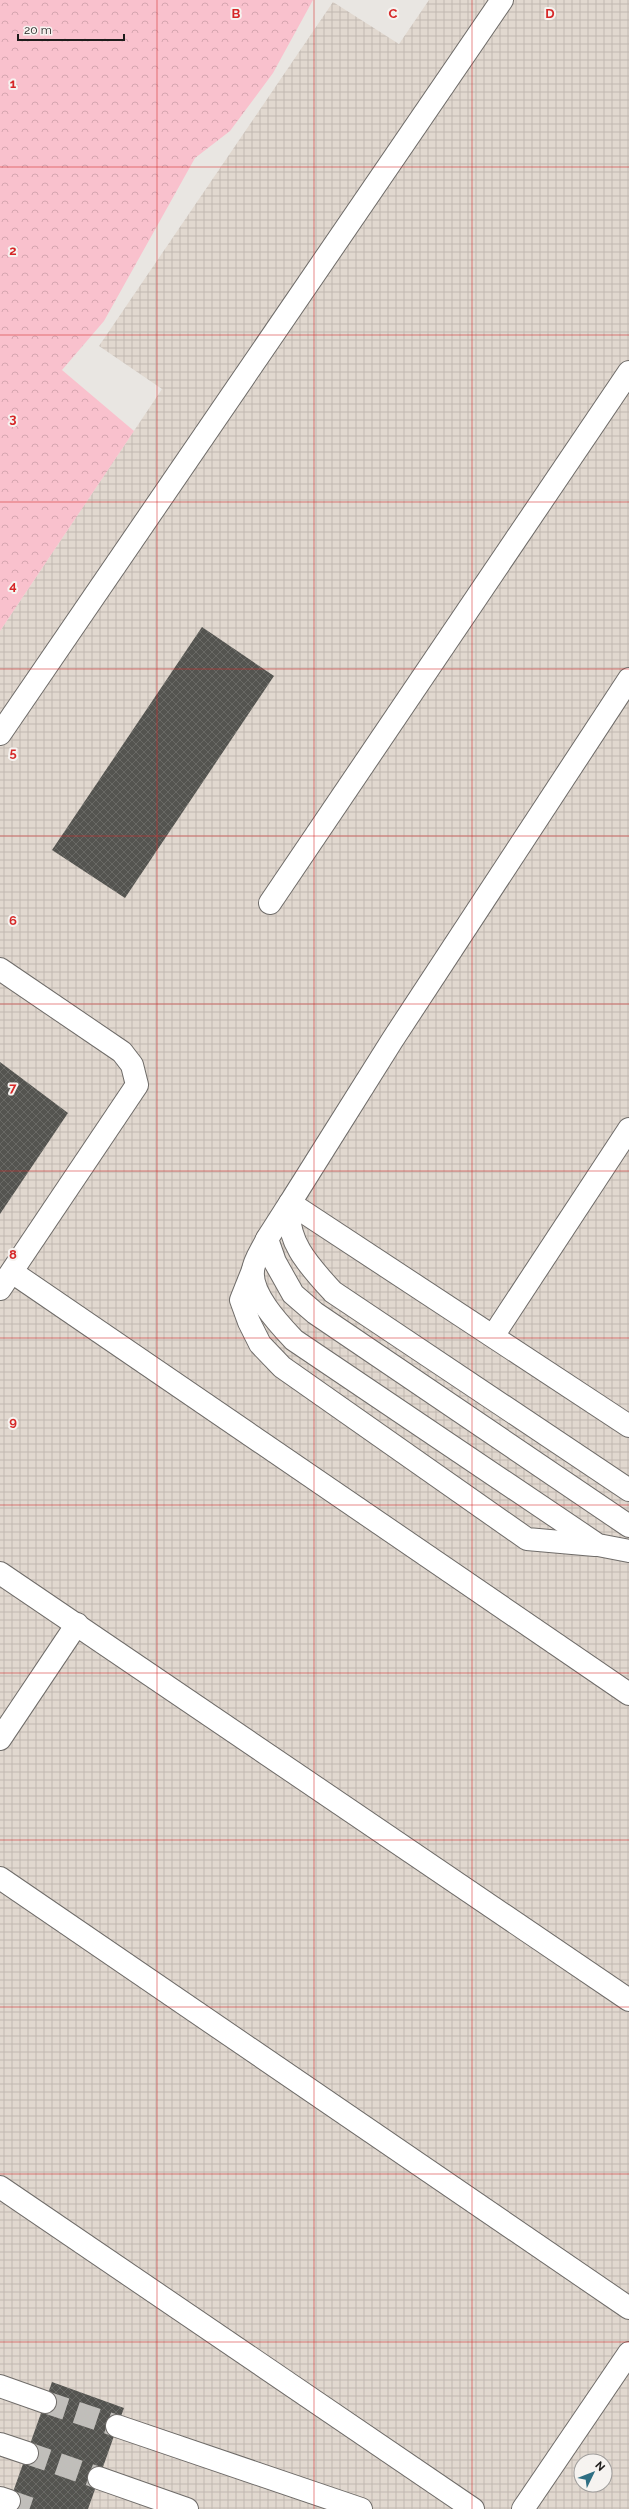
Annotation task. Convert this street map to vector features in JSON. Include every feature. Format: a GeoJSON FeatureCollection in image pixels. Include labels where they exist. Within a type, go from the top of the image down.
{"type":"FeatureCollection","features":[{"type":"Feature","properties":{"kind":"lane"},"geometry":{"type":"LineString","coordinates":[[0,734],[502,0]]}},
{"type":"Feature","properties":{"kind":"lane"},"geometry":{"type":"LineString","coordinates":[[270,903],[629,372]]}},
{"type":"Feature","properties":{"kind":"lane"},"geometry":{"type":"LineString","coordinates":[[629,679],[393,1039],[290,1202],[267,1239],[241,1300],[249,1322],[260,1344],[282,1367],[527,1539],[598,1546],[629,1551]]}},
{"type":"Feature","properties":{"kind":"lane"},"geometry":{"type":"LineString","coordinates":[[0,969],[122,1052],[132,1065],[137,1085],[6,1280],[629,1694]]}},
{"type":"Feature","properties":{"kind":"lane"},"geometry":{"type":"LineString","coordinates":[[493,1336],[629,1129]]}},
{"type":"Feature","properties":{"kind":"lane"},"geometry":{"type":"LineString","coordinates":[[290,1202],[629,1426]]}},
{"type":"Feature","properties":{"kind":"lane"},"geometry":{"type":"LineString","coordinates":[[290,1202],[288,1217],[295,1244],[314,1271],[333,1292],[629,1490]]}},
{"type":"Feature","properties":{"kind":"lane"},"geometry":{"type":"LineString","coordinates":[[267,1239],[276,1262],[293,1294],[315,1312],[629,1526]]}},
{"type":"Feature","properties":{"kind":"lane"},"geometry":{"type":"LineString","coordinates":[[253,1270],[256,1286],[270,1314],[294,1340],[598,1546]]}},
{"type":"Feature","properties":{"kind":"lane"},"geometry":{"type":"LineString","coordinates":[[0,1573],[629,2000]]}},
{"type":"Feature","properties":{"kind":"lane"},"geometry":{"type":"LineString","coordinates":[[0,1738],[77,1624]]}},
{"type":"Feature","properties":{"kind":"lane"},"geometry":{"type":"LineString","coordinates":[[0,1878],[629,2308]]}},
{"type":"Feature","properties":{"kind":"lane"},"geometry":{"type":"LineString","coordinates":[[0,2188],[473,2509]]}},
{"type":"Feature","properties":{"kind":"lane"},"geometry":{"type":"LineString","coordinates":[[523,2509],[629,2353]]}},
{"type":"Feature","properties":{"kind":"lane"},"geometry":{"type":"LineString","coordinates":[[0,2386],[45,2402]]}},
{"type":"Feature","properties":{"kind":"lane"},"geometry":{"type":"LineString","coordinates":[[117,2426],[361,2509]]}},
{"type":"Feature","properties":{"kind":"lane"},"geometry":{"type":"LineString","coordinates":[[0,2444],[27,2453]]}},
{"type":"Feature","properties":{"kind":"lane"},"geometry":{"type":"LineString","coordinates":[[99,2478],[187,2509]]}},
{"type":"Feature","properties":{"kind":"shaded area"},"geometry":{"type":"Polygon","coordinates":[[[429,0],[629,0],[629,2509],[0,2509],[0,631],[162,389],[99,346],[333,2],[399,44],[429,0]]]}},
{"type":"Feature","properties":{"kind":"green space"},"geometry":{"type":"Polygon","coordinates":[[[0,0],[313,0],[273,73],[230,131],[195,158],[104,321],[62,370],[134,431],[0,631],[0,0]]]}},
{"type":"Feature","properties":{"kind":"building"},"geometry":{"type":"Polygon","coordinates":[[[202,627],[274,676],[125,898],[52,850],[202,627]]]}},
{"type":"Feature","properties":{"kind":"building"},"geometry":{"type":"Polygon","coordinates":[[[0,1062],[68,1113],[0,1214],[0,1062]]]}},
{"type":"Feature","properties":{"kind":"building"},"geometry":{"type":"Polygon","coordinates":[[[52,2382],[124,2408],[88,2509],[7,2509],[52,2382]]]}},
{"type":"Feature","properties":{"kind":"tunnel"},"geometry":{"type":"LineString","coordinates":[[45,2402],[117,2426]]}},
{"type":"Feature","properties":{"kind":"tunnel"},"geometry":{"type":"LineString","coordinates":[[27,2453],[99,2478]]}},
{"type":"Feature","properties":{"kind":"tunnel"},"geometry":{"type":"LineString","coordinates":[[9,2501],[32,2509]]}}]}
